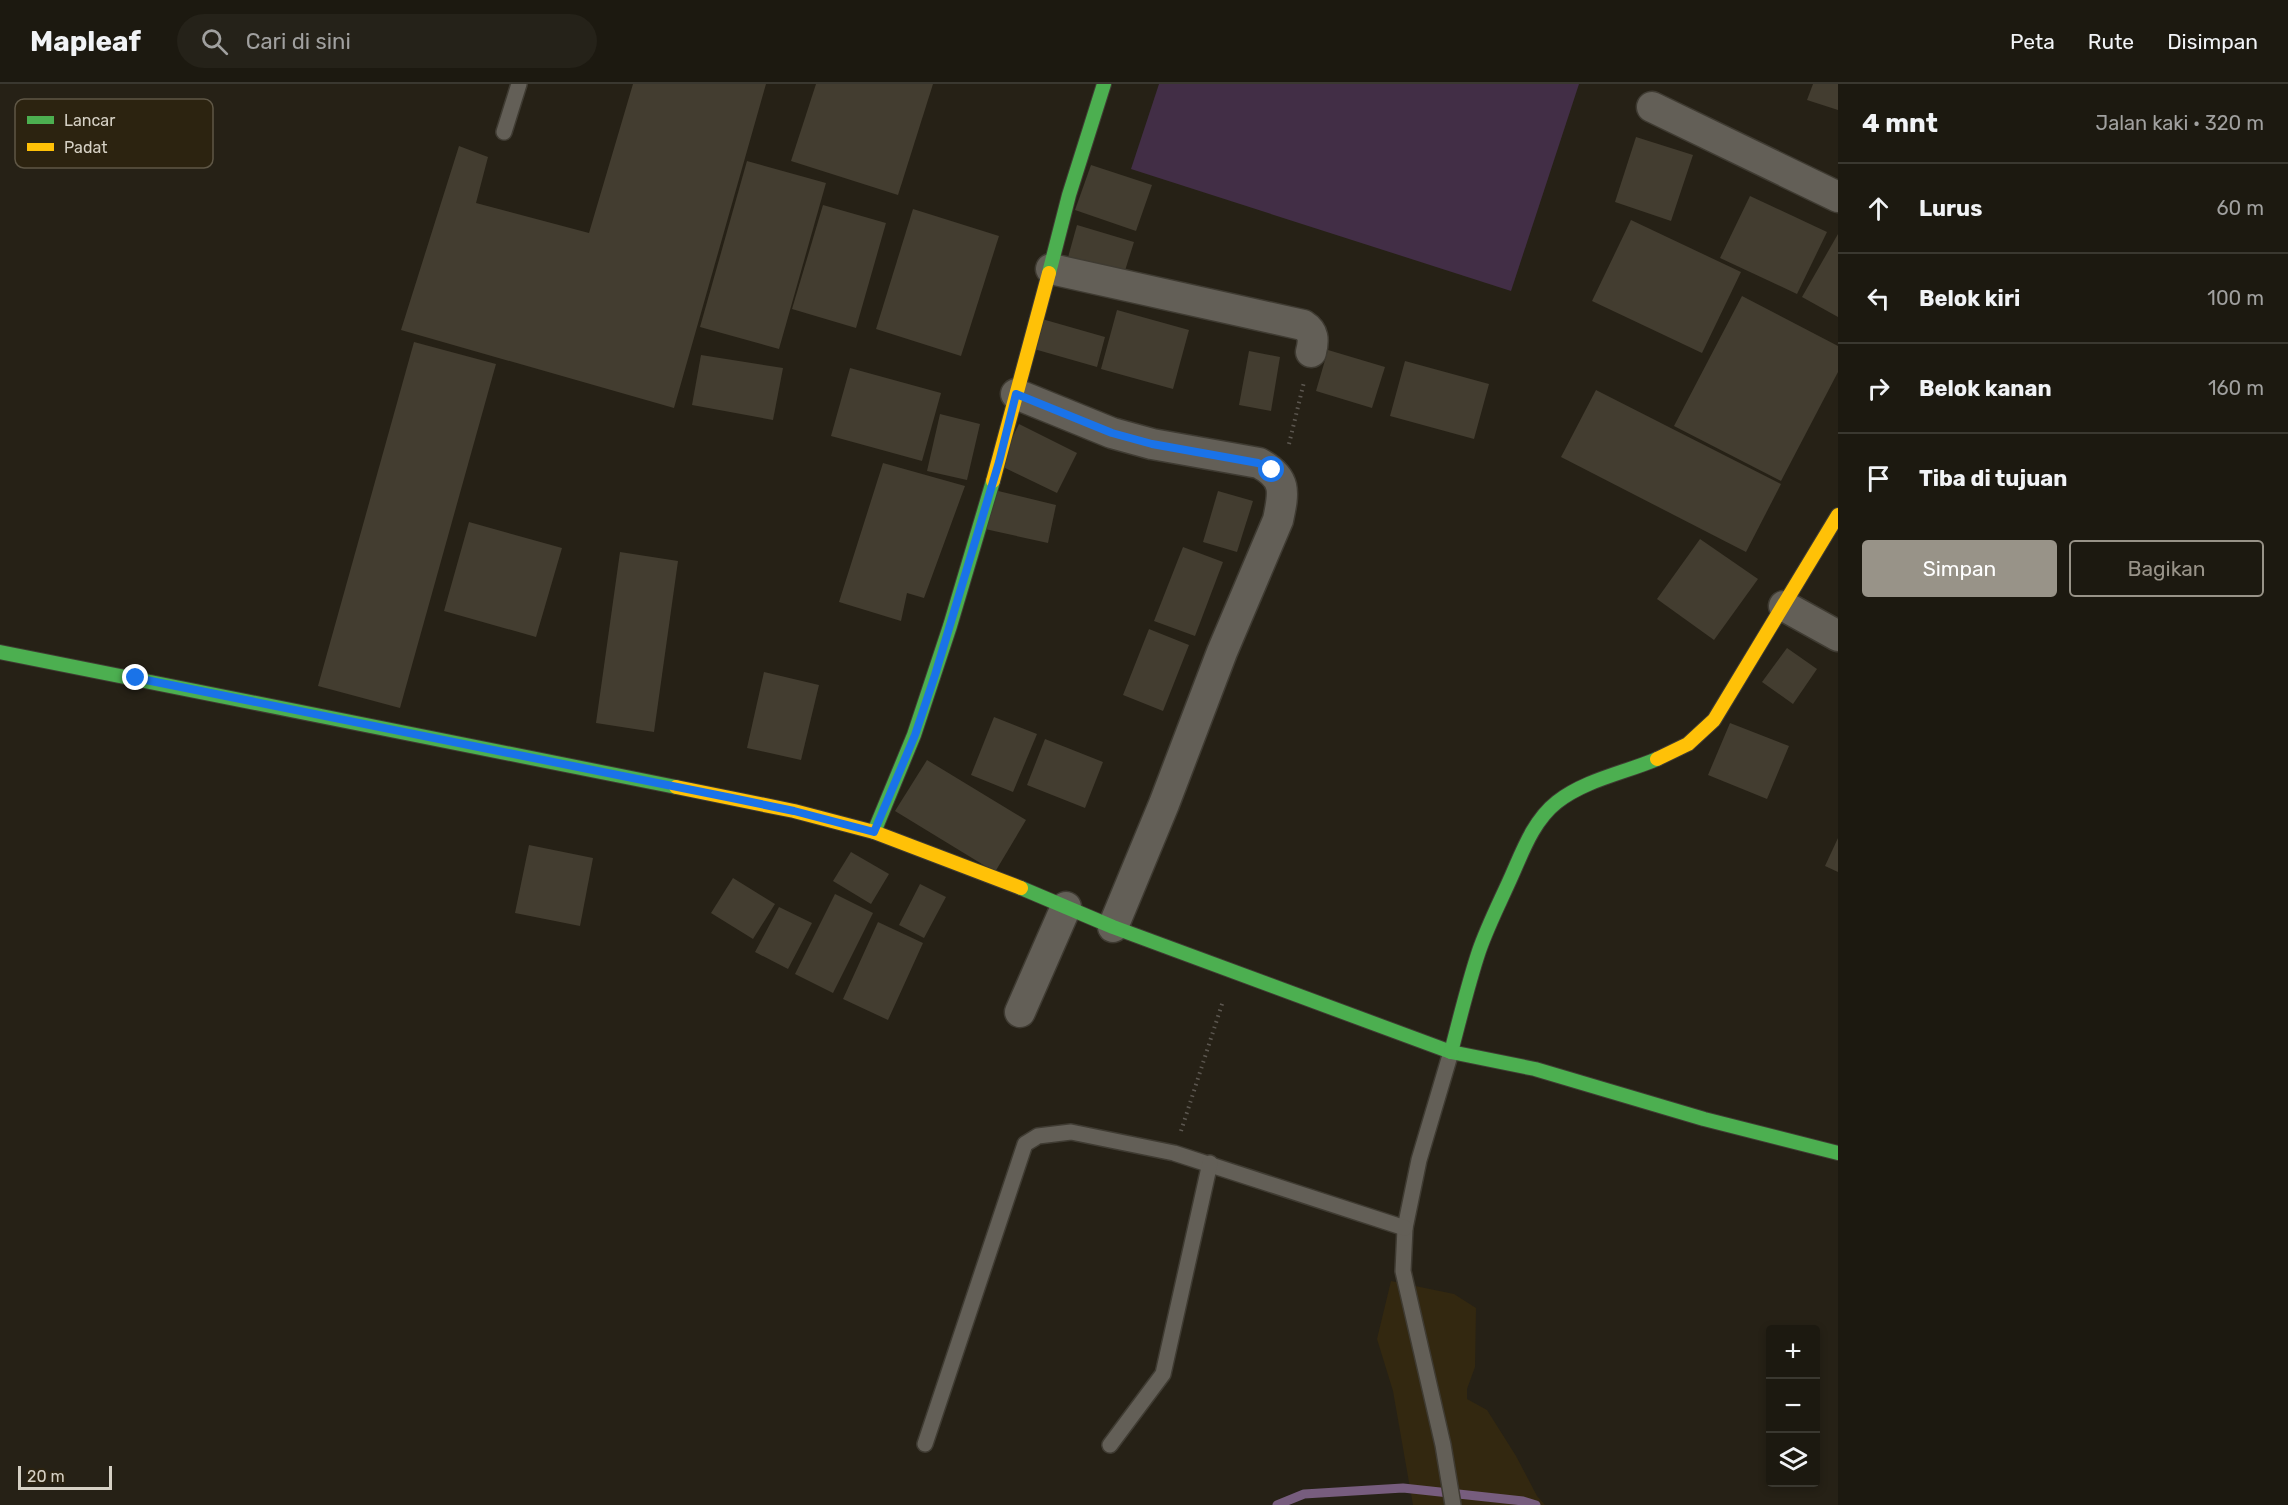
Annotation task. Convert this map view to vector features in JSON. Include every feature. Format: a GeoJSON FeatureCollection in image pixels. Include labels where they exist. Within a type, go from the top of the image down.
{"type":"FeatureCollection","features":[{"type":"Feature","properties":{"kind":"street"},"geometry":{"type":"LineString","coordinates":[[874,832],[915,735],[935,675],[996,472],[1069,195],[1104,84]]}},
{"type":"Feature","properties":{"kind":"street"},"geometry":{"type":"LineString","coordinates":[[1652,107],[1838,197]]}},
{"type":"Feature","properties":{"kind":"street"},"geometry":{"type":"LineString","coordinates":[[1051,268],[1303,325],[1310,330],[1314,340],[1311,352]]}},
{"type":"Feature","properties":{"kind":"street"},"geometry":{"type":"LineString","coordinates":[[1016,394],[1067,416],[1152,444],[1258,463],[1272,470],[1280,480],[1283,497],[1278,520],[1222,652],[1164,804],[1113,927]]}},
{"type":"Feature","properties":{"kind":"street"},"geometry":{"type":"LineString","coordinates":[[1451,1052],[1484,937],[1532,833],[1548,810],[1565,796],[1659,758],[1701,735],[1713,720],[1784,606],[1803,570],[1838,515]]}},
{"type":"Feature","properties":{"kind":"street"},"geometry":{"type":"LineString","coordinates":[[1784,606],[1838,636]]}},
{"type":"Feature","properties":{"kind":"street"},"geometry":{"type":"LineString","coordinates":[[0,652],[398,729],[742,800],[874,832],[1113,927],[1451,1052],[1535,1069],[1704,1119],[1838,1153]]}},
{"type":"Feature","properties":{"kind":"street"},"geometry":{"type":"LineString","coordinates":[[1020,1012],[1066,907]]}},
{"type":"Feature","properties":{"kind":"lane"},"geometry":{"type":"LineString","coordinates":[[504,132],[519,84]]}},
{"type":"Feature","properties":{"kind":"lane"},"geometry":{"type":"LineString","coordinates":[[1451,1052],[1419,1160],[1405,1228],[1403,1271],[1443,1445],[1453,1505]]}},
{"type":"Feature","properties":{"kind":"lane"},"geometry":{"type":"LineString","coordinates":[[925,1444],[1025,1144],[1038,1136],[1071,1132],[1174,1153],[1405,1228]]}},
{"type":"Feature","properties":{"kind":"lane"},"geometry":{"type":"LineString","coordinates":[[1110,1445],[1163,1374],[1210,1163]]}},
{"type":"Feature","properties":{"kind":"path"},"geometry":{"type":"LineString","coordinates":[[1280,480],[1311,352]]}},
{"type":"Feature","properties":{"kind":"path"},"geometry":{"type":"LineString","coordinates":[[1174,1153],[1232,972]]}},
{"type":"Feature","properties":{"kind":"shaded area"},"geometry":{"type":"Polygon","coordinates":[[[1159,84],[1579,84],[1511,291],[1131,169],[1159,84]]]}},
{"type":"Feature","properties":{"kind":"shaded area"},"geometry":{"type":"Polygon","coordinates":[[[1391,1281],[1454,1294],[1476,1308],[1475,1367],[1467,1389],[1467,1399],[1487,1410],[1516,1456],[1537,1496],[1545,1505],[1413,1505],[1393,1391],[1377,1339],[1391,1281]]]}},
{"type":"Feature","properties":{"kind":"building"},"geometry":{"type":"Polygon","coordinates":[[[633,84],[766,84],[674,408],[401,330],[459,146],[488,157],[476,203],[589,233],[633,84]]]}},
{"type":"Feature","properties":{"kind":"building"},"geometry":{"type":"Polygon","coordinates":[[[816,84],[933,84],[898,195],[791,161],[816,84]]]}},
{"type":"Feature","properties":{"kind":"building"},"geometry":{"type":"Polygon","coordinates":[[[1813,84],[1838,84],[1838,110],[1807,100],[1813,84]]]}},
{"type":"Feature","properties":{"kind":"building"},"geometry":{"type":"Polygon","coordinates":[[[1636,137],[1693,155],[1671,221],[1615,202],[1636,137]]]}},
{"type":"Feature","properties":{"kind":"building"},"geometry":{"type":"Polygon","coordinates":[[[747,161],[826,183],[779,349],[700,327],[747,161]]]}},
{"type":"Feature","properties":{"kind":"building"},"geometry":{"type":"Polygon","coordinates":[[[1091,165],[1152,185],[1136,231],[1075,210],[1091,165]]]}},
{"type":"Feature","properties":{"kind":"building"},"geometry":{"type":"Polygon","coordinates":[[[1750,196],[1827,232],[1797,294],[1720,258],[1750,196]]]}},
{"type":"Feature","properties":{"kind":"building"},"geometry":{"type":"Polygon","coordinates":[[[823,205],[886,223],[856,328],[792,309],[823,205]]]}},
{"type":"Feature","properties":{"kind":"building"},"geometry":{"type":"Polygon","coordinates":[[[913,209],[999,236],[961,356],[876,329],[913,209]]]}},
{"type":"Feature","properties":{"kind":"building"},"geometry":{"type":"Polygon","coordinates":[[[1631,220],[1741,272],[1702,353],[1592,301],[1631,220]]]}},
{"type":"Feature","properties":{"kind":"building"},"geometry":{"type":"Polygon","coordinates":[[[1077,225],[1134,242],[1123,277],[1067,261],[1077,225]]]}},
{"type":"Feature","properties":{"kind":"building"},"geometry":{"type":"Polygon","coordinates":[[[1838,234],[1838,317],[1802,297],[1838,234]]]}},
{"type":"Feature","properties":{"kind":"building"},"geometry":{"type":"Polygon","coordinates":[[[1742,296],[1838,346],[1838,372],[1781,481],[1674,426],[1742,296]]]}},
{"type":"Feature","properties":{"kind":"building"},"geometry":{"type":"Polygon","coordinates":[[[1117,310],[1189,330],[1173,389],[1101,369],[1117,310]]]}},
{"type":"Feature","properties":{"kind":"building"},"geometry":{"type":"Polygon","coordinates":[[[1042,319],[1105,337],[1097,367],[1034,349],[1042,319]]]}},
{"type":"Feature","properties":{"kind":"building"},"geometry":{"type":"Polygon","coordinates":[[[414,342],[496,364],[400,708],[318,686],[414,342]]]}},
{"type":"Feature","properties":{"kind":"building"},"geometry":{"type":"Polygon","coordinates":[[[1328,350],[1385,367],[1372,408],[1316,391],[1328,350]]]}},
{"type":"Feature","properties":{"kind":"building"},"geometry":{"type":"Polygon","coordinates":[[[1249,351],[1280,357],[1271,411],[1239,405],[1249,351]]]}},
{"type":"Feature","properties":{"kind":"building"},"geometry":{"type":"Polygon","coordinates":[[[701,355],[783,368],[773,420],[692,405],[701,355]]]}},
{"type":"Feature","properties":{"kind":"building"},"geometry":{"type":"Polygon","coordinates":[[[1405,361],[1489,384],[1474,439],[1390,416],[1405,361]]]}},
{"type":"Feature","properties":{"kind":"building"},"geometry":{"type":"Polygon","coordinates":[[[850,368],[941,393],[922,461],[831,436],[850,368]]]}},
{"type":"Feature","properties":{"kind":"building"},"geometry":{"type":"Polygon","coordinates":[[[1596,390],[1781,484],[1746,552],[1561,457],[1596,390]]]}},
{"type":"Feature","properties":{"kind":"building"},"geometry":{"type":"Polygon","coordinates":[[[940,414],[980,424],[967,480],[927,471],[940,414]]]}},
{"type":"Feature","properties":{"kind":"building"},"geometry":{"type":"Polygon","coordinates":[[[1019,424],[1077,453],[1057,493],[999,465],[1019,424]]]}},
{"type":"Feature","properties":{"kind":"building"},"geometry":{"type":"Polygon","coordinates":[[[883,463],[965,486],[924,598],[907,593],[901,621],[839,602],[883,463]]]}},
{"type":"Feature","properties":{"kind":"building"},"geometry":{"type":"Polygon","coordinates":[[[994,490],[1056,505],[1048,543],[985,529],[994,490]]]}},
{"type":"Feature","properties":{"kind":"building"},"geometry":{"type":"Polygon","coordinates":[[[1218,491],[1253,501],[1237,552],[1203,542],[1218,491]]]}},
{"type":"Feature","properties":{"kind":"building"},"geometry":{"type":"Polygon","coordinates":[[[469,522],[562,548],[536,637],[444,611],[469,522]]]}},
{"type":"Feature","properties":{"kind":"building"},"geometry":{"type":"Polygon","coordinates":[[[1700,539],[1758,579],[1714,640],[1657,599],[1700,539]]]}},
{"type":"Feature","properties":{"kind":"building"},"geometry":{"type":"Polygon","coordinates":[[[1183,547],[1223,562],[1195,636],[1154,621],[1183,547]]]}},
{"type":"Feature","properties":{"kind":"building"},"geometry":{"type":"Polygon","coordinates":[[[620,552],[678,561],[654,732],[596,723],[620,552]]]}},
{"type":"Feature","properties":{"kind":"building"},"geometry":{"type":"Polygon","coordinates":[[[1149,629],[1189,645],[1163,711],[1123,695],[1149,629]]]}},
{"type":"Feature","properties":{"kind":"building"},"geometry":{"type":"Polygon","coordinates":[[[1787,648],[1817,669],[1793,704],[1762,682],[1787,648]]]}},
{"type":"Feature","properties":{"kind":"building"},"geometry":{"type":"Polygon","coordinates":[[[764,672],[819,685],[801,760],[747,748],[764,672]]]}},
{"type":"Feature","properties":{"kind":"building"},"geometry":{"type":"Polygon","coordinates":[[[994,717],[1037,734],[1013,792],[971,775],[994,717]]]}},
{"type":"Feature","properties":{"kind":"building"},"geometry":{"type":"Polygon","coordinates":[[[1730,723],[1789,746],[1767,799],[1708,775],[1730,723]]]}},
{"type":"Feature","properties":{"kind":"building"},"geometry":{"type":"Polygon","coordinates":[[[1045,739],[1103,762],[1085,808],[1027,785],[1045,739]]]}},
{"type":"Feature","properties":{"kind":"building"},"geometry":{"type":"Polygon","coordinates":[[[927,760],[1026,820],[995,872],[895,811],[927,760]]]}},
{"type":"Feature","properties":{"kind":"building"},"geometry":{"type":"Polygon","coordinates":[[[1838,838],[1838,872],[1825,866],[1838,838]]]}},
{"type":"Feature","properties":{"kind":"building"},"geometry":{"type":"Polygon","coordinates":[[[529,845],[593,858],[580,926],[515,913],[529,845]]]}},
{"type":"Feature","properties":{"kind":"building"},"geometry":{"type":"Polygon","coordinates":[[[851,852],[889,874],[871,904],[833,881],[851,852]]]}},
{"type":"Feature","properties":{"kind":"building"},"geometry":{"type":"Polygon","coordinates":[[[733,878],[775,904],[753,939],[711,913],[733,878]]]}},
{"type":"Feature","properties":{"kind":"building"},"geometry":{"type":"Polygon","coordinates":[[[920,884],[946,897],[924,938],[899,925],[920,884]]]}},
{"type":"Feature","properties":{"kind":"building"},"geometry":{"type":"Polygon","coordinates":[[[835,894],[873,913],[833,993],[795,974],[835,894]]]}},
{"type":"Feature","properties":{"kind":"building"},"geometry":{"type":"Polygon","coordinates":[[[779,907],[812,923],[788,969],[755,952],[779,907]]]}},
{"type":"Feature","properties":{"kind":"building"},"geometry":{"type":"Polygon","coordinates":[[[878,922],[923,943],[888,1020],[843,999],[878,922]]]}},
{"type":"Feature","properties":{"kind":"waterway"},"geometry":{"type":"LineString","coordinates":[[1277,1505],[1304,1494],[1403,1488],[1523,1501],[1536,1505]]}},
{"type":"Feature","properties":{"kind":"traffic: fast"},"geometry":{"type":"LineString","coordinates":[[1049,273],[1069,195],[1104,84]]}},
{"type":"Feature","properties":{"kind":"traffic: fast"},"geometry":{"type":"LineString","coordinates":[[874,832],[914,735],[950,626],[993,481]]}},
{"type":"Feature","properties":{"kind":"traffic: fast"},"geometry":{"type":"LineString","coordinates":[[0,652],[676,787]]}},
{"type":"Feature","properties":{"kind":"traffic: fast"},"geometry":{"type":"LineString","coordinates":[[1451,1052],[1471,976],[1490,922],[1525,846],[1542,817],[1568,794],[1657,759]]}},
{"type":"Feature","properties":{"kind":"traffic: fast"},"geometry":{"type":"LineString","coordinates":[[1021,888],[1113,927],[1451,1052],[1535,1069],[1704,1119],[1838,1153]]}},
{"type":"Feature","properties":{"kind":"traffic: slow"},"geometry":{"type":"LineString","coordinates":[[993,481],[1049,273]]}},
{"type":"Feature","properties":{"kind":"traffic: slow"},"geometry":{"type":"LineString","coordinates":[[1657,759],[1688,744],[1714,720],[1838,515]]}},
{"type":"Feature","properties":{"kind":"traffic: slow"},"geometry":{"type":"LineString","coordinates":[[676,787],[794,811],[874,832],[1021,888]]}},
{"type":"Feature","properties":{"kind":"route"},"geometry":{"type":"LineString","coordinates":[[136,678],[732,798],[874,832],[915,735],[935,675],[999,462],[1016,394],[1112,433],[1152,444],[1258,463],[1272,470]]}}]}
